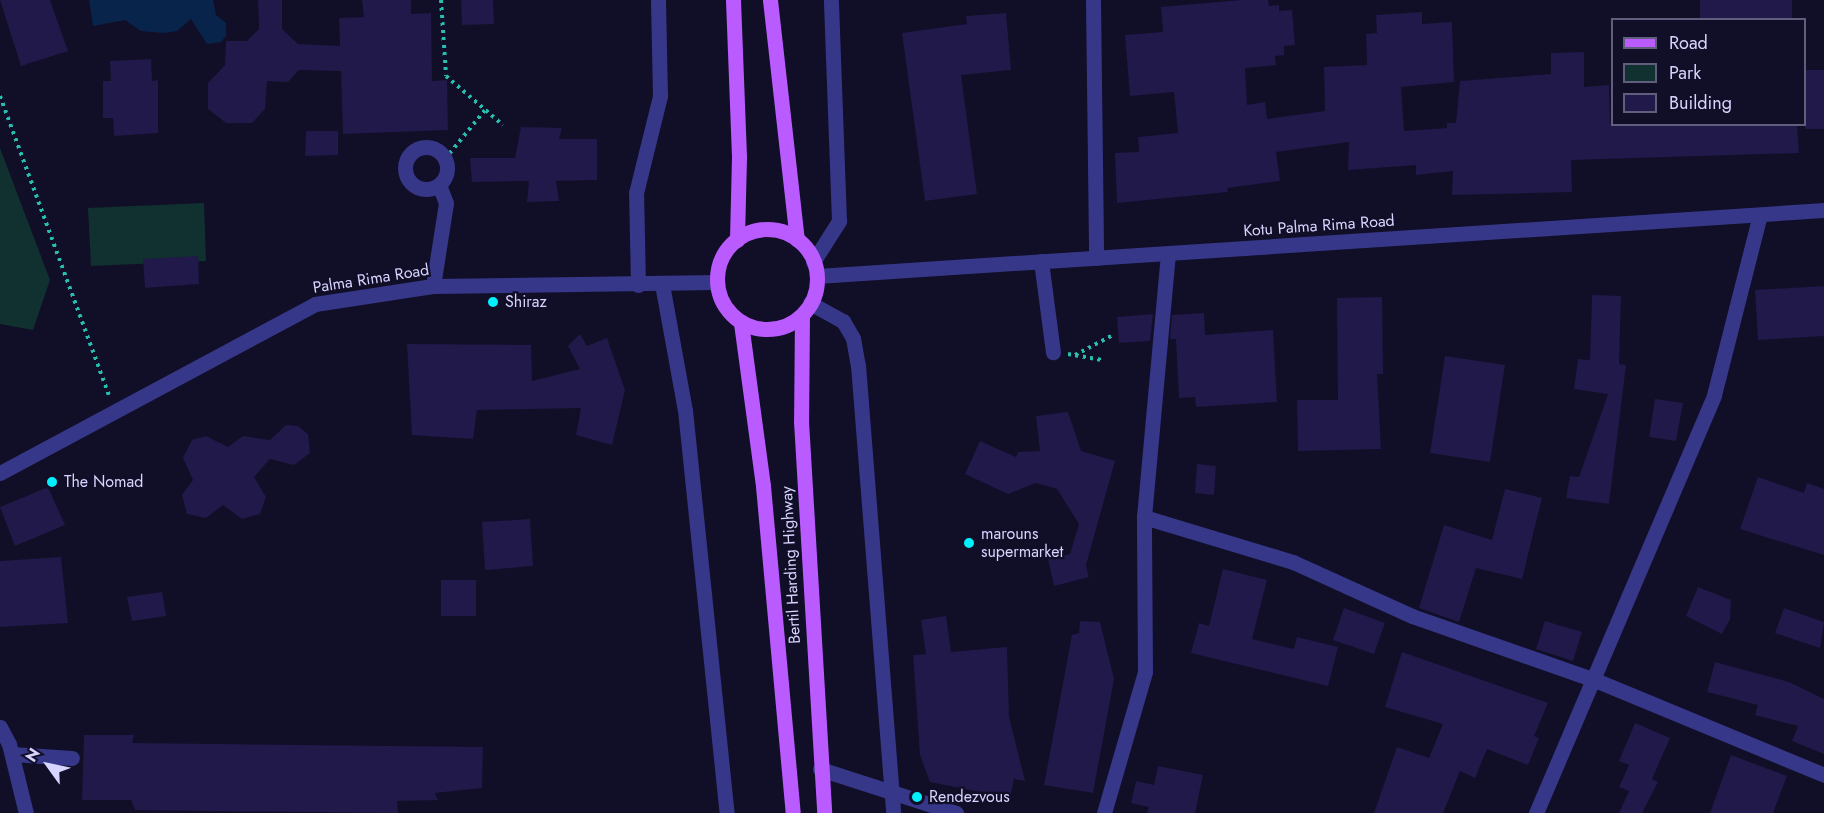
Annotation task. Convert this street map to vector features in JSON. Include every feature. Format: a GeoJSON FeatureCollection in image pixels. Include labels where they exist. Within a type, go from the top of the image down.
{"type":"FeatureCollection","features":[{"type":"Feature","properties":{"kind":"main road"},"geometry":{"type":"LineString","coordinates":[[733,0],[739,157],[736,240]]}},
{"type":"Feature","properties":{"kind":"main road"},"geometry":{"type":"LineString","coordinates":[[770,0],[796,239],[815,269]]}},
{"type":"Feature","properties":{"kind":"main road"},"geometry":{"type":"LineString","coordinates":[[796,239],[770,230],[736,240],[721,258],[717,282],[724,306],[741,322],[777,328],[806,309]]}},
{"type":"Feature","properties":{"kind":"main road","name":"Bertil Harding Highway"},"geometry":{"type":"LineString","coordinates":[[815,269],[806,309],[801,421],[824,813]]}},
{"type":"Feature","properties":{"kind":"main road","name":"Bertil Harding Highway"},"geometry":{"type":"LineString","coordinates":[[741,322],[763,486],[793,813]]}},
{"type":"Feature","properties":{"kind":"street"},"geometry":{"type":"LineString","coordinates":[[638,285],[636,193],[660,96],[658,0]]}},
{"type":"Feature","properties":{"kind":"street"},"geometry":{"type":"LineString","coordinates":[[815,269],[839,221],[831,0]]}},
{"type":"Feature","properties":{"kind":"street"},"geometry":{"type":"LineString","coordinates":[[1094,0],[1096,258]]}},
{"type":"Feature","properties":{"kind":"street"},"geometry":{"type":"LineString","coordinates":[[433,286],[446,203],[439,185],[447,170],[445,159],[436,150],[424,147],[412,153],[406,165],[408,178],[418,188],[439,185]]}},
{"type":"Feature","properties":{"kind":"street","name":"Kotu Palma Rima Road"},"geometry":{"type":"LineString","coordinates":[[815,269],[1168,254],[1824,210]]}},
{"type":"Feature","properties":{"kind":"street"},"geometry":{"type":"LineString","coordinates":[[1536,813],[1595,680],[1714,395],[1760,215]]}},
{"type":"Feature","properties":{"kind":"street"},"geometry":{"type":"LineString","coordinates":[[1104,813],[1145,672],[1144,517],[1168,254]]}},
{"type":"Feature","properties":{"kind":"street"},"geometry":{"type":"LineString","coordinates":[[1041,261],[1053,352]]}},
{"type":"Feature","properties":{"kind":"street","name":"Palma Rima Road"},"geometry":{"type":"LineString","coordinates":[[0,473],[315,304],[433,286],[638,285],[717,282]]}},
{"type":"Feature","properties":{"kind":"street"},"geometry":{"type":"LineString","coordinates":[[662,284],[685,410],[728,813]]}},
{"type":"Feature","properties":{"kind":"street"},"geometry":{"type":"LineString","coordinates":[[806,309],[843,321],[853,338],[858,365],[893,813]]}},
{"type":"Feature","properties":{"kind":"street"},"geometry":{"type":"LineString","coordinates":[[1144,517],[1293,562],[1412,616],[1595,680],[1824,775]]}},
{"type":"Feature","properties":{"kind":"street"},"geometry":{"type":"LineString","coordinates":[[0,727],[12,754],[26,813]]}},
{"type":"Feature","properties":{"kind":"street"},"geometry":{"type":"LineString","coordinates":[[12,754],[72,758]]}},
{"type":"Feature","properties":{"kind":"street"},"geometry":{"type":"LineString","coordinates":[[820,768],[956,813]]}},
{"type":"Feature","properties":{"kind":"path"},"geometry":{"type":"LineString","coordinates":[[441,0],[446,76],[503,125]]}},
{"type":"Feature","properties":{"kind":"path"},"geometry":{"type":"LineString","coordinates":[[0,96],[114,410]]}},
{"type":"Feature","properties":{"kind":"path"},"geometry":{"type":"LineString","coordinates":[[445,159],[485,110]]}},
{"type":"Feature","properties":{"kind":"path"},"geometry":{"type":"LineString","coordinates":[[1074,355],[1113,335]]}},
{"type":"Feature","properties":{"kind":"path"},"geometry":{"type":"LineString","coordinates":[[1053,352],[1103,360]]}},
{"type":"Feature","properties":{"kind":"green space"},"geometry":{"type":"Polygon","coordinates":[[[0,148],[50,280],[33,330],[0,324],[0,148]]]}},
{"type":"Feature","properties":{"kind":"green space"},"geometry":{"type":"Polygon","coordinates":[[[204,203],[206,261],[91,266],[88,208],[204,203]]]}},
{"type":"Feature","properties":{"kind":"water"},"geometry":{"type":"Polygon","coordinates":[[[89,0],[213,0],[216,15],[226,23],[226,36],[221,42],[207,44],[191,19],[177,31],[163,33],[141,31],[125,20],[93,26],[89,0]]]}},
{"type":"Feature","properties":{"kind":"building"},"geometry":{"type":"Polygon","coordinates":[[[0,0],[50,0],[68,51],[21,66],[0,0]]]}},
{"type":"Feature","properties":{"kind":"building"},"geometry":{"type":"Polygon","coordinates":[[[258,0],[282,0],[282,29],[298,44],[340,46],[339,18],[364,17],[362,0],[411,0],[411,14],[431,13],[432,81],[447,80],[448,130],[343,134],[341,71],[299,70],[288,82],[267,81],[265,109],[252,123],[226,123],[208,109],[208,83],[225,65],[226,41],[247,41],[259,29],[258,0]]]}},
{"type":"Feature","properties":{"kind":"building"},"geometry":{"type":"Polygon","coordinates":[[[461,0],[493,0],[494,24],[462,25],[461,0]]]}},
{"type":"Feature","properties":{"kind":"building"},"geometry":{"type":"Polygon","coordinates":[[[1268,0],[1269,6],[1279,5],[1279,11],[1292,10],[1295,45],[1284,46],[1284,55],[1275,56],[1276,65],[1245,68],[1247,105],[1265,102],[1267,119],[1325,111],[1324,67],[1367,65],[1366,34],[1377,33],[1376,15],[1422,12],[1422,24],[1452,22],[1454,82],[1401,87],[1404,131],[1447,128],[1447,123],[1456,123],[1460,81],[1551,74],[1551,53],[1584,52],[1584,87],[1609,85],[1611,126],[1797,126],[1799,153],[1571,160],[1572,192],[1452,195],[1453,171],[1416,175],[1416,165],[1348,170],[1349,142],[1276,152],[1280,181],[1227,188],[1228,192],[1117,203],[1115,153],[1139,152],[1138,137],[1178,133],[1174,92],[1130,96],[1125,35],[1163,32],[1161,7],[1268,0]]]}},
{"type":"Feature","properties":{"kind":"building"},"geometry":{"type":"Polygon","coordinates":[[[1700,0],[1792,0],[1792,18],[1700,18],[1700,0]]]}},
{"type":"Feature","properties":{"kind":"building"},"geometry":{"type":"Polygon","coordinates":[[[1006,13],[1011,70],[961,75],[977,194],[925,201],[902,33],[967,24],[966,16],[1006,13]]]}},
{"type":"Feature","properties":{"kind":"building"},"geometry":{"type":"Polygon","coordinates":[[[151,59],[152,81],[158,80],[158,133],[114,136],[113,118],[103,118],[103,81],[111,81],[110,61],[151,59]]]}},
{"type":"Feature","properties":{"kind":"building"},"geometry":{"type":"Polygon","coordinates":[[[1806,70],[1824,70],[1824,129],[1805,129],[1806,70]]]}},
{"type":"Feature","properties":{"kind":"building"},"geometry":{"type":"Polygon","coordinates":[[[521,127],[562,128],[559,139],[597,139],[597,180],[556,181],[559,201],[527,202],[529,181],[472,182],[470,158],[515,158],[521,127]]]}},
{"type":"Feature","properties":{"kind":"building"},"geometry":{"type":"Polygon","coordinates":[[[306,131],[338,131],[338,155],[305,156],[306,131]]]}},
{"type":"Feature","properties":{"kind":"building"},"geometry":{"type":"Polygon","coordinates":[[[198,256],[199,284],[145,288],[143,259],[198,256]]]}},
{"type":"Feature","properties":{"kind":"building"},"geometry":{"type":"Polygon","coordinates":[[[1824,286],[1824,336],[1758,340],[1755,290],[1824,286]]]}},
{"type":"Feature","properties":{"kind":"building"},"geometry":{"type":"Polygon","coordinates":[[[1592,295],[1621,296],[1619,364],[1626,365],[1609,504],[1566,498],[1570,476],[1579,477],[1608,394],[1574,389],[1578,359],[1590,360],[1592,295]]]}},
{"type":"Feature","properties":{"kind":"building"},"geometry":{"type":"Polygon","coordinates":[[[1382,297],[1383,374],[1377,374],[1381,449],[1298,451],[1297,400],[1338,400],[1337,298],[1382,297]]]}},
{"type":"Feature","properties":{"kind":"building"},"geometry":{"type":"Polygon","coordinates":[[[1204,313],[1205,335],[1273,330],[1277,402],[1196,407],[1195,397],[1179,398],[1176,339],[1170,339],[1172,315],[1204,313]]]}},
{"type":"Feature","properties":{"kind":"building"},"geometry":{"type":"Polygon","coordinates":[[[1153,314],[1150,341],[1119,343],[1117,317],[1153,314]]]}},
{"type":"Feature","properties":{"kind":"building"},"geometry":{"type":"Polygon","coordinates":[[[580,334],[587,346],[607,338],[625,390],[612,445],[576,435],[581,408],[477,410],[473,439],[412,435],[407,344],[531,345],[532,381],[580,369],[568,346],[580,334]]]}},
{"type":"Feature","properties":{"kind":"building"},"geometry":{"type":"Polygon","coordinates":[[[1445,356],[1505,365],[1490,462],[1430,453],[1445,356]]]}},
{"type":"Feature","properties":{"kind":"building"},"geometry":{"type":"Polygon","coordinates":[[[1655,399],[1683,403],[1676,441],[1649,437],[1655,399]]]}},
{"type":"Feature","properties":{"kind":"building"},"geometry":{"type":"Polygon","coordinates":[[[1068,412],[1081,451],[1115,461],[1086,565],[1089,577],[1054,586],[1048,559],[1070,554],[1079,524],[1057,489],[1036,483],[1008,494],[965,474],[980,441],[1016,457],[1018,452],[1040,451],[1036,416],[1068,412]]]}},
{"type":"Feature","properties":{"kind":"building"},"geometry":{"type":"Polygon","coordinates":[[[286,425],[298,426],[308,434],[310,453],[294,465],[270,459],[254,477],[266,497],[260,514],[242,519],[223,505],[206,518],[187,514],[182,495],[193,480],[183,458],[192,440],[206,436],[228,447],[243,436],[270,440],[286,425]]]}},
{"type":"Feature","properties":{"kind":"building"},"geometry":{"type":"Polygon","coordinates":[[[1197,464],[1216,466],[1214,495],[1195,493],[1197,464]]]}},
{"type":"Feature","properties":{"kind":"building"},"geometry":{"type":"Polygon","coordinates":[[[1758,477],[1804,493],[1807,483],[1824,489],[1824,555],[1740,529],[1758,477]]]}},
{"type":"Feature","properties":{"kind":"building"},"geometry":{"type":"Polygon","coordinates":[[[48,487],[65,525],[15,546],[0,507],[48,487]]]}},
{"type":"Feature","properties":{"kind":"building"},"geometry":{"type":"Polygon","coordinates":[[[1505,489],[1542,498],[1522,579],[1476,568],[1459,622],[1419,608],[1444,525],[1492,540],[1505,489]]]}},
{"type":"Feature","properties":{"kind":"building"},"geometry":{"type":"Polygon","coordinates":[[[530,519],[533,566],[485,570],[482,522],[530,519]]]}},
{"type":"Feature","properties":{"kind":"building"},"geometry":{"type":"Polygon","coordinates":[[[61,557],[68,623],[0,627],[0,561],[61,557]]]}},
{"type":"Feature","properties":{"kind":"building"},"geometry":{"type":"Polygon","coordinates":[[[1223,569],[1267,580],[1252,639],[1294,649],[1297,637],[1338,647],[1328,686],[1191,653],[1199,623],[1209,626],[1223,569]]]}},
{"type":"Feature","properties":{"kind":"building"},"geometry":{"type":"Polygon","coordinates":[[[441,580],[476,580],[476,616],[441,616],[441,580]]]}},
{"type":"Feature","properties":{"kind":"building"},"geometry":{"type":"Polygon","coordinates":[[[1698,587],[1731,600],[1730,619],[1722,634],[1686,616],[1698,587]]]}},
{"type":"Feature","properties":{"kind":"building"},"geometry":{"type":"Polygon","coordinates":[[[162,592],[166,616],[132,621],[127,597],[162,592]]]}},
{"type":"Feature","properties":{"kind":"building"},"geometry":{"type":"Polygon","coordinates":[[[1344,608],[1385,623],[1374,654],[1333,640],[1344,608]]]}},
{"type":"Feature","properties":{"kind":"building"},"geometry":{"type":"Polygon","coordinates":[[[1784,608],[1824,622],[1820,648],[1775,633],[1784,608]]]}},
{"type":"Feature","properties":{"kind":"building"},"geometry":{"type":"Polygon","coordinates":[[[946,616],[951,652],[1007,647],[1009,717],[1025,781],[1014,779],[1010,798],[930,782],[920,755],[913,655],[926,654],[921,620],[946,616]]]}},
{"type":"Feature","properties":{"kind":"building"},"geometry":{"type":"Polygon","coordinates":[[[1080,621],[1100,622],[1114,679],[1093,793],[1044,785],[1072,635],[1079,633],[1080,621]]]}},
{"type":"Feature","properties":{"kind":"building"},"geometry":{"type":"Polygon","coordinates":[[[1545,621],[1582,632],[1573,661],[1536,649],[1545,621]]]}},
{"type":"Feature","properties":{"kind":"building"},"geometry":{"type":"Polygon","coordinates":[[[1402,652],[1548,703],[1534,736],[1539,738],[1528,765],[1487,749],[1475,778],[1460,771],[1443,813],[1374,813],[1397,747],[1429,758],[1443,724],[1385,707],[1402,652]]]}},
{"type":"Feature","properties":{"kind":"building"},"geometry":{"type":"Polygon","coordinates":[[[1715,662],[1789,682],[1824,699],[1824,754],[1792,741],[1798,726],[1755,715],[1758,705],[1707,692],[1715,662]]]}},
{"type":"Feature","properties":{"kind":"building"},"geometry":{"type":"Polygon","coordinates":[[[1635,723],[1670,738],[1652,779],[1658,782],[1642,813],[1619,813],[1629,791],[1619,787],[1629,765],[1619,761],[1635,723]]]}},
{"type":"Feature","properties":{"kind":"building"},"geometry":{"type":"Polygon","coordinates":[[[84,735],[134,735],[132,743],[483,747],[482,788],[435,793],[438,800],[397,801],[398,813],[135,810],[131,800],[82,800],[84,735]]]}},
{"type":"Feature","properties":{"kind":"building"},"geometry":{"type":"Polygon","coordinates":[[[1731,755],[1787,776],[1773,813],[1710,813],[1731,755]]]}},
{"type":"Feature","properties":{"kind":"building"},"geometry":{"type":"Polygon","coordinates":[[[1158,766],[1203,775],[1195,813],[1147,813],[1149,807],[1131,803],[1136,781],[1154,785],[1158,766]]]}},
{"type":"Feature","properties":{"kind":"place","name":"Shiraz"},"geometry":{"type":"Point","coordinates":[493,302]}},
{"type":"Feature","properties":{"kind":"place","name":"The Nomad"},"geometry":{"type":"Point","coordinates":[52,482]}},
{"type":"Feature","properties":{"kind":"place","name":"marouns supermarket"},"geometry":{"type":"Point","coordinates":[969,543]}},
{"type":"Feature","properties":{"kind":"place","name":"Rendezvous"},"geometry":{"type":"Point","coordinates":[917,797]}}]}
